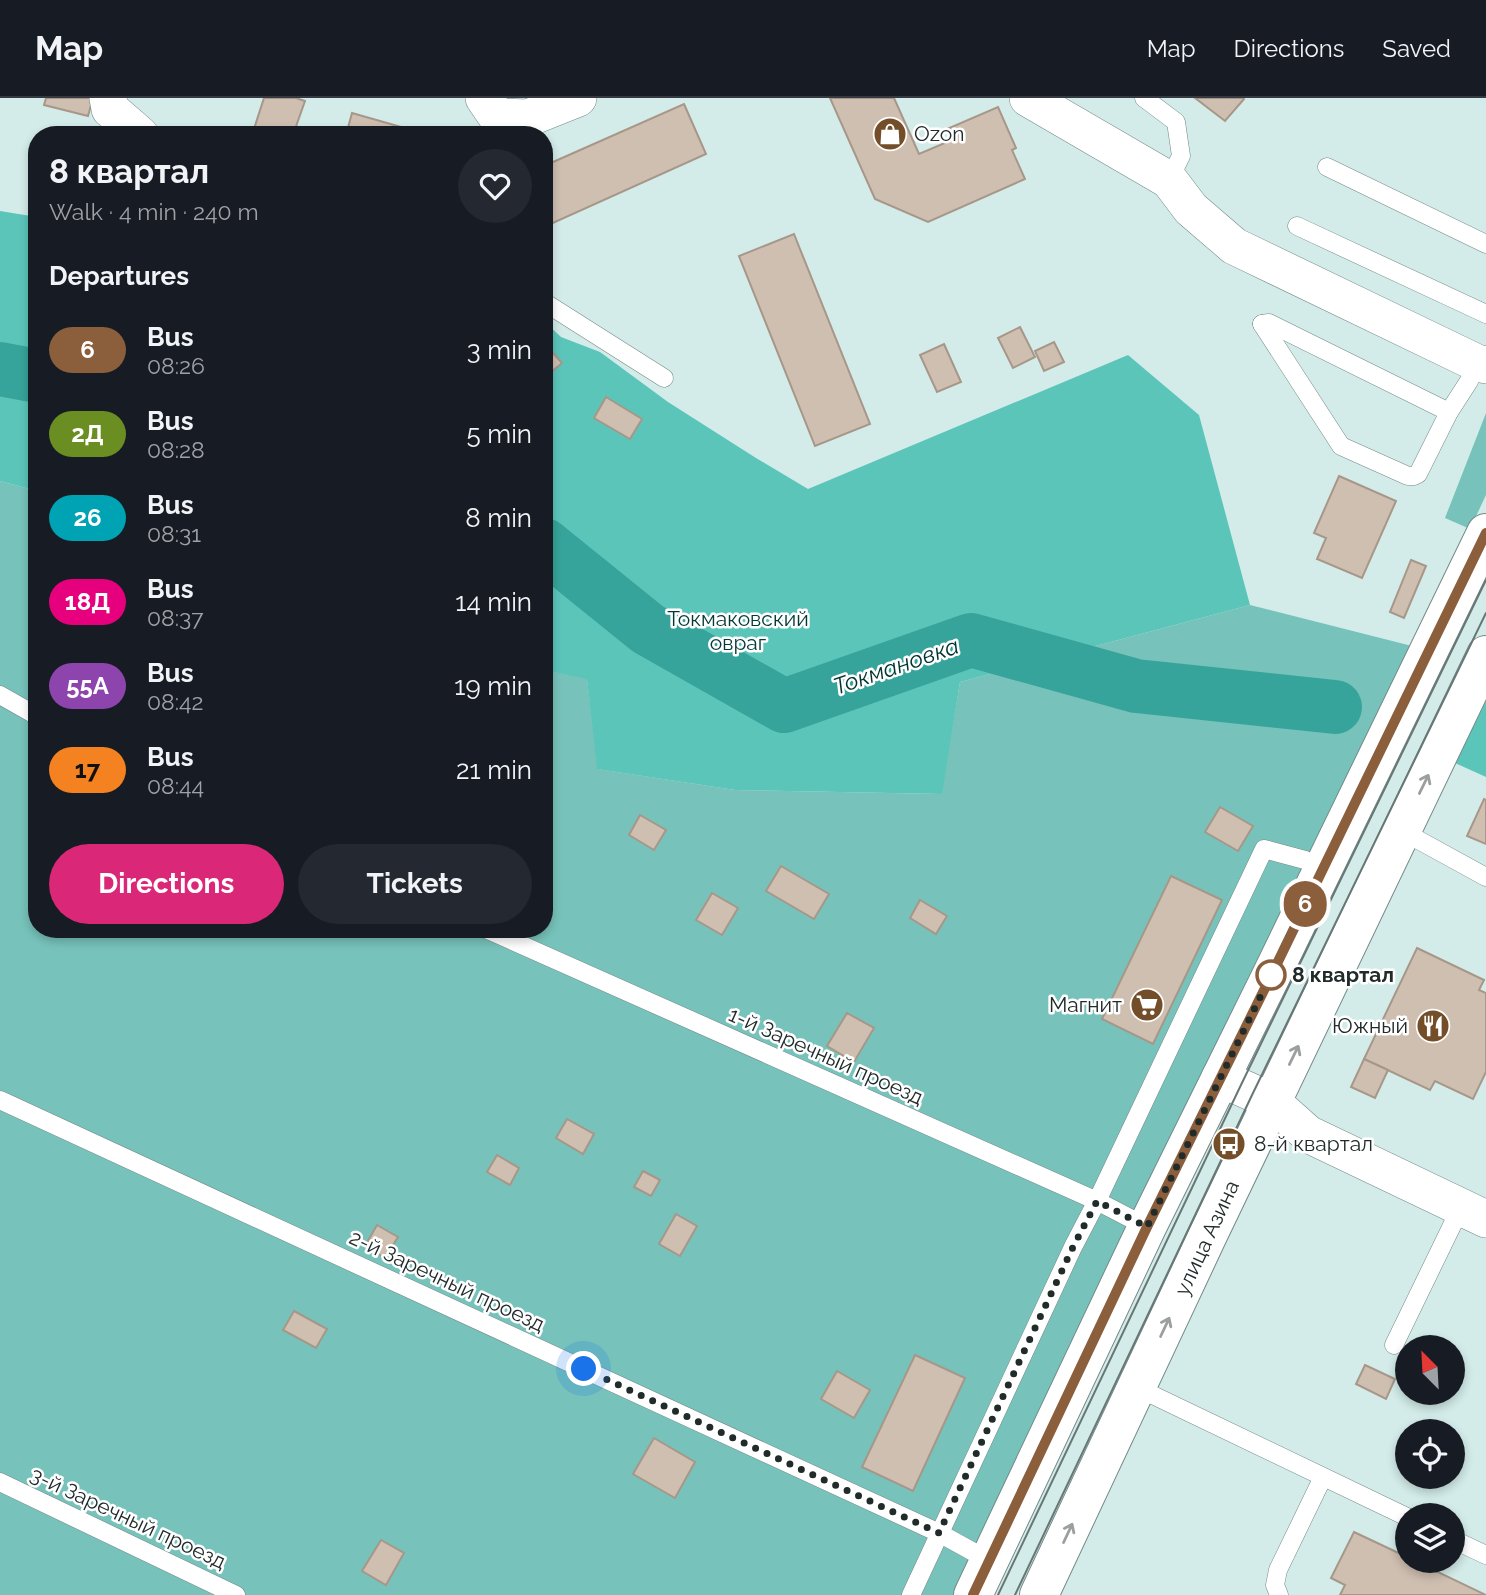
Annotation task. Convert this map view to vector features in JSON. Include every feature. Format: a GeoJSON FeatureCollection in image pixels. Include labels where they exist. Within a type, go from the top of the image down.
{"type":"FeatureCollection","features":[{"type":"Feature","properties":{"kind":"main road"},"geometry":{"type":"LineString","coordinates":[[973,1595],[1147,1227],[1486,533]]}},
{"type":"Feature","properties":{"kind":"main road","name":"улица Азина"},"geometry":{"type":"LineString","coordinates":[[1039,1595],[1271,1101],[1486,655]]}},
{"type":"Feature","properties":{"kind":"street"},"geometry":{"type":"LineString","coordinates":[[108,98],[110,109],[130,126]]}},
{"type":"Feature","properties":{"kind":"street"},"geometry":{"type":"LineString","coordinates":[[492,117],[528,118],[578,98]]}},
{"type":"Feature","properties":{"kind":"street"},"geometry":{"type":"LineString","coordinates":[[1028,98],[1169,180],[1191,209],[1234,246],[1482,364]]}},
{"type":"Feature","properties":{"kind":"street"},"geometry":{"type":"LineString","coordinates":[[1220,1078],[1271,1101],[1308,1135],[1474,1213]]}},
{"type":"Feature","properties":{"kind":"lane"},"geometry":{"type":"LineString","coordinates":[[1144,98],[1175,122],[1181,156],[1169,180]]}},
{"type":"Feature","properties":{"kind":"lane"},"geometry":{"type":"LineString","coordinates":[[1327,167],[1486,244]]}},
{"type":"Feature","properties":{"kind":"lane"},"geometry":{"type":"LineString","coordinates":[[1297,226],[1486,314]]}},
{"type":"Feature","properties":{"kind":"lane"},"geometry":{"type":"LineString","coordinates":[[553,308],[664,378]]}},
{"type":"Feature","properties":{"kind":"lane"},"geometry":{"type":"LineString","coordinates":[[1449,412],[1269,323],[1262,324],[1341,446],[1408,476],[1419,474],[1449,412],[1482,364]]}},
{"type":"Feature","properties":{"kind":"lane"},"geometry":{"type":"LineString","coordinates":[[0,695],[28,711]]}},
{"type":"Feature","properties":{"kind":"lane"},"geometry":{"type":"LineString","coordinates":[[1402,831],[1486,877]]}},
{"type":"Feature","properties":{"kind":"lane"},"geometry":{"type":"LineString","coordinates":[[911,1595],[1073,1247],[1264,849],[1305,860],[1322,869]]}},
{"type":"Feature","properties":{"kind":"lane","name":"1-й Заречный проезд"},"geometry":{"type":"LineString","coordinates":[[506,938],[1097,1201],[1147,1227]]}},
{"type":"Feature","properties":{"kind":"lane","name":"2-й Заречный проезд"},"geometry":{"type":"LineString","coordinates":[[0,1100],[939,1533],[988,1560]]}},
{"type":"Feature","properties":{"kind":"lane"},"geometry":{"type":"LineString","coordinates":[[1394,1345],[1474,1213]]}},
{"type":"Feature","properties":{"kind":"lane"},"geometry":{"type":"LineString","coordinates":[[1136,1387],[1395,1511]]}},
{"type":"Feature","properties":{"kind":"lane"},"geometry":{"type":"LineString","coordinates":[[1279,1595],[1275,1585],[1278,1570],[1323,1477]]}},
{"type":"Feature","properties":{"kind":"lane","name":"3-й Заречный проезд"},"geometry":{"type":"LineString","coordinates":[[0,1482],[236,1595]]}},
{"type":"Feature","properties":{"kind":"lane"},"geometry":{"type":"LineString","coordinates":[[1465,1545],[1486,1555]]}},
{"type":"Feature","properties":{"kind":"shaded area"},"geometry":{"type":"Polygon","coordinates":[[[1486,413],[1486,495],[1470,529],[1445,518],[1486,413]]]}},
{"type":"Feature","properties":{"kind":"shaded area"},"geometry":{"type":"Polygon","coordinates":[[[0,481],[28,489],[28,938],[553,938],[553,672],[587,678],[598,769],[735,790],[941,794],[960,682],[1250,605],[1412,646],[959,1595],[0,1595],[0,481]]]}},
{"type":"Feature","properties":{"kind":"green space"},"geometry":{"type":"Polygon","coordinates":[[[0,211],[28,216],[28,489],[0,481],[0,211]]]}},
{"type":"Feature","properties":{"kind":"green space","name":"Токмаковский овраг"},"geometry":{"type":"Polygon","coordinates":[[[553,329],[561,337],[600,352],[668,402],[808,489],[1128,355],[1199,415],[1250,605],[960,682],[942,794],[735,790],[597,769],[587,679],[553,672],[553,329]]]}},
{"type":"Feature","properties":{"kind":"green space"},"geometry":{"type":"Polygon","coordinates":[[[1486,701],[1486,777],[1455,763],[1486,701]]]}},
{"type":"Feature","properties":{"kind":"building"},"geometry":{"type":"Polygon","coordinates":[[[46,98],[93,98],[88,116],[44,105],[46,98]]]}},
{"type":"Feature","properties":{"kind":"building"},"geometry":{"type":"Polygon","coordinates":[[[264,98],[296,98],[305,101],[296,126],[255,126],[264,98]]]}},
{"type":"Feature","properties":{"kind":"building"},"geometry":{"type":"Polygon","coordinates":[[[830,98],[894,98],[919,154],[952,140],[947,129],[998,107],[1016,148],[1012,150],[1025,179],[928,222],[875,199],[830,98]]]}},
{"type":"Feature","properties":{"kind":"building"},"geometry":{"type":"Polygon","coordinates":[[[1195,98],[1243,98],[1244,99],[1225,121],[1195,98]]]}},
{"type":"Feature","properties":{"kind":"building"},"geometry":{"type":"Polygon","coordinates":[[[684,104],[706,154],[553,223],[553,162],[684,104]]]}},
{"type":"Feature","properties":{"kind":"building"},"geometry":{"type":"Polygon","coordinates":[[[352,113],[398,126],[348,126],[352,113]]]}},
{"type":"Feature","properties":{"kind":"building"},"geometry":{"type":"Polygon","coordinates":[[[794,234],[870,424],[815,446],[739,256],[794,234]]]}},
{"type":"Feature","properties":{"kind":"building"},"geometry":{"type":"Polygon","coordinates":[[[1020,327],[1035,357],[1013,368],[998,338],[1020,327]]]}},
{"type":"Feature","properties":{"kind":"building"},"geometry":{"type":"Polygon","coordinates":[[[1054,342],[1064,362],[1044,371],[1035,351],[1054,342]]]}},
{"type":"Feature","properties":{"kind":"building"},"geometry":{"type":"Polygon","coordinates":[[[944,344],[961,382],[937,392],[920,355],[944,344]]]}},
{"type":"Feature","properties":{"kind":"building"},"geometry":{"type":"Polygon","coordinates":[[[553,353],[562,363],[553,370],[553,353]]]}},
{"type":"Feature","properties":{"kind":"building"},"geometry":{"type":"Polygon","coordinates":[[[606,397],[642,419],[630,439],[594,418],[606,397]]]}},
{"type":"Feature","properties":{"kind":"building"},"geometry":{"type":"Polygon","coordinates":[[[1339,476],[1396,501],[1362,578],[1317,559],[1326,538],[1314,533],[1339,476]]]}},
{"type":"Feature","properties":{"kind":"building"},"geometry":{"type":"Polygon","coordinates":[[[1411,560],[1426,566],[1404,618],[1390,612],[1411,560]]]}},
{"type":"Feature","properties":{"kind":"building"},"geometry":{"type":"Polygon","coordinates":[[[1484,799],[1486,800],[1486,844],[1467,836],[1484,799]]]}},
{"type":"Feature","properties":{"kind":"building"},"geometry":{"type":"Polygon","coordinates":[[[1220,807],[1253,826],[1238,851],[1205,832],[1220,807]]]}},
{"type":"Feature","properties":{"kind":"building"},"geometry":{"type":"Polygon","coordinates":[[[640,815],[666,830],[654,850],[629,835],[640,815]]]}},
{"type":"Feature","properties":{"kind":"building"},"geometry":{"type":"Polygon","coordinates":[[[781,866],[829,894],[814,919],[766,891],[781,866]]]}},
{"type":"Feature","properties":{"kind":"building"},"geometry":{"type":"Polygon","coordinates":[[[1171,876],[1222,900],[1153,1044],[1102,1019],[1171,876]]]}},
{"type":"Feature","properties":{"kind":"building"},"geometry":{"type":"Polygon","coordinates":[[[712,893],[738,908],[722,935],[696,920],[712,893]]]}},
{"type":"Feature","properties":{"kind":"building"},"geometry":{"type":"Polygon","coordinates":[[[920,900],[947,916],[936,934],[910,918],[920,900]]]}},
{"type":"Feature","properties":{"kind":"building","name":"Южный"},"geometry":{"type":"Polygon","coordinates":[[[1417,948],[1484,980],[1479,990],[1486,993],[1486,1072],[1473,1099],[1435,1081],[1430,1090],[1364,1059],[1417,948]]]}},
{"type":"Feature","properties":{"kind":"building"},"geometry":{"type":"Polygon","coordinates":[[[847,1013],[874,1028],[854,1062],[827,1046],[847,1013]]]}},
{"type":"Feature","properties":{"kind":"building"},"geometry":{"type":"Polygon","coordinates":[[[1364,1059],[1388,1070],[1375,1098],[1351,1087],[1364,1059]]]}},
{"type":"Feature","properties":{"kind":"building"},"geometry":{"type":"Polygon","coordinates":[[[567,1119],[594,1134],[583,1154],[556,1138],[567,1119]]]}},
{"type":"Feature","properties":{"kind":"building"},"geometry":{"type":"Polygon","coordinates":[[[497,1155],[519,1168],[510,1185],[487,1172],[497,1155]]]}},
{"type":"Feature","properties":{"kind":"building"},"geometry":{"type":"Polygon","coordinates":[[[643,1171],[660,1180],[651,1196],[634,1187],[643,1171]]]}},
{"type":"Feature","properties":{"kind":"building"},"geometry":{"type":"Polygon","coordinates":[[[676,1214],[697,1226],[680,1256],[659,1244],[676,1214]]]}},
{"type":"Feature","properties":{"kind":"building"},"geometry":{"type":"Polygon","coordinates":[[[377,1225],[398,1237],[385,1258],[365,1246],[377,1225]]]}},
{"type":"Feature","properties":{"kind":"building"},"geometry":{"type":"Polygon","coordinates":[[[294,1311],[327,1329],[316,1348],[283,1330],[294,1311]]]}},
{"type":"Feature","properties":{"kind":"building"},"geometry":{"type":"Polygon","coordinates":[[[915,1355],[965,1378],[913,1491],[862,1467],[915,1355]]]}},
{"type":"Feature","properties":{"kind":"building"},"geometry":{"type":"Polygon","coordinates":[[[1365,1365],[1395,1379],[1386,1399],[1356,1384],[1365,1365]]]}},
{"type":"Feature","properties":{"kind":"building"},"geometry":{"type":"Polygon","coordinates":[[[837,1371],[870,1390],[854,1418],[821,1399],[837,1371]]]}},
{"type":"Feature","properties":{"kind":"building"},"geometry":{"type":"Polygon","coordinates":[[[654,1438],[695,1462],[675,1498],[633,1474],[654,1438]]]}},
{"type":"Feature","properties":{"kind":"building"},"geometry":{"type":"Polygon","coordinates":[[[1354,1532],[1395,1551],[1395,1573],[1440,1573],[1486,1595],[1340,1595],[1345,1585],[1331,1578],[1354,1532]]]}},
{"type":"Feature","properties":{"kind":"building"},"geometry":{"type":"Polygon","coordinates":[[[381,1540],[404,1553],[386,1585],[362,1571],[381,1540]]]}},
{"type":"Feature","properties":{"kind":"waterway","name":"Токмановка"},"geometry":{"type":"LineString","coordinates":[[0,369],[28,374]]}},
{"type":"Feature","properties":{"kind":"waterway","name":"Токмановка"},"geometry":{"type":"LineString","coordinates":[[553,552],[648,629],[784,706],[971,640],[1136,686],[1335,707]]}},
{"type":"Feature","properties":{"kind":"tram line"},"geometry":{"type":"LineString","coordinates":[[998,1595],[1486,580]]}},
{"type":"Feature","properties":{"kind":"tram line"},"geometry":{"type":"LineString","coordinates":[[1015,1595],[1253,1093],[1486,613]]}},
{"type":"Feature","properties":{"kind":"bus line","name":"6"},"geometry":{"type":"LineString","coordinates":[[973,1595],[1147,1227],[1486,533]]}},
{"type":"Feature","properties":{"kind":"place","name":"Ozon"},"geometry":{"type":"Point","coordinates":[890,134]}},
{"type":"Feature","properties":{"kind":"place","name":"8 квартал"},"geometry":{"type":"Point","coordinates":[1271,975]}},
{"type":"Feature","properties":{"kind":"place","name":"Магнит"},"geometry":{"type":"Point","coordinates":[1147,1005]}},
{"type":"Feature","properties":{"kind":"place","name":"Южный"},"geometry":{"type":"Point","coordinates":[1433,1026]}},
{"type":"Feature","properties":{"kind":"place","name":"8-й квартал"},"geometry":{"type":"Point","coordinates":[1229,1144]}},
{"type":"Feature","properties":{"kind":"route"},"geometry":{"type":"LineString","coordinates":[[584,1369],[939,1533],[1097,1201],[1147,1227],[1271,975]]}}]}
